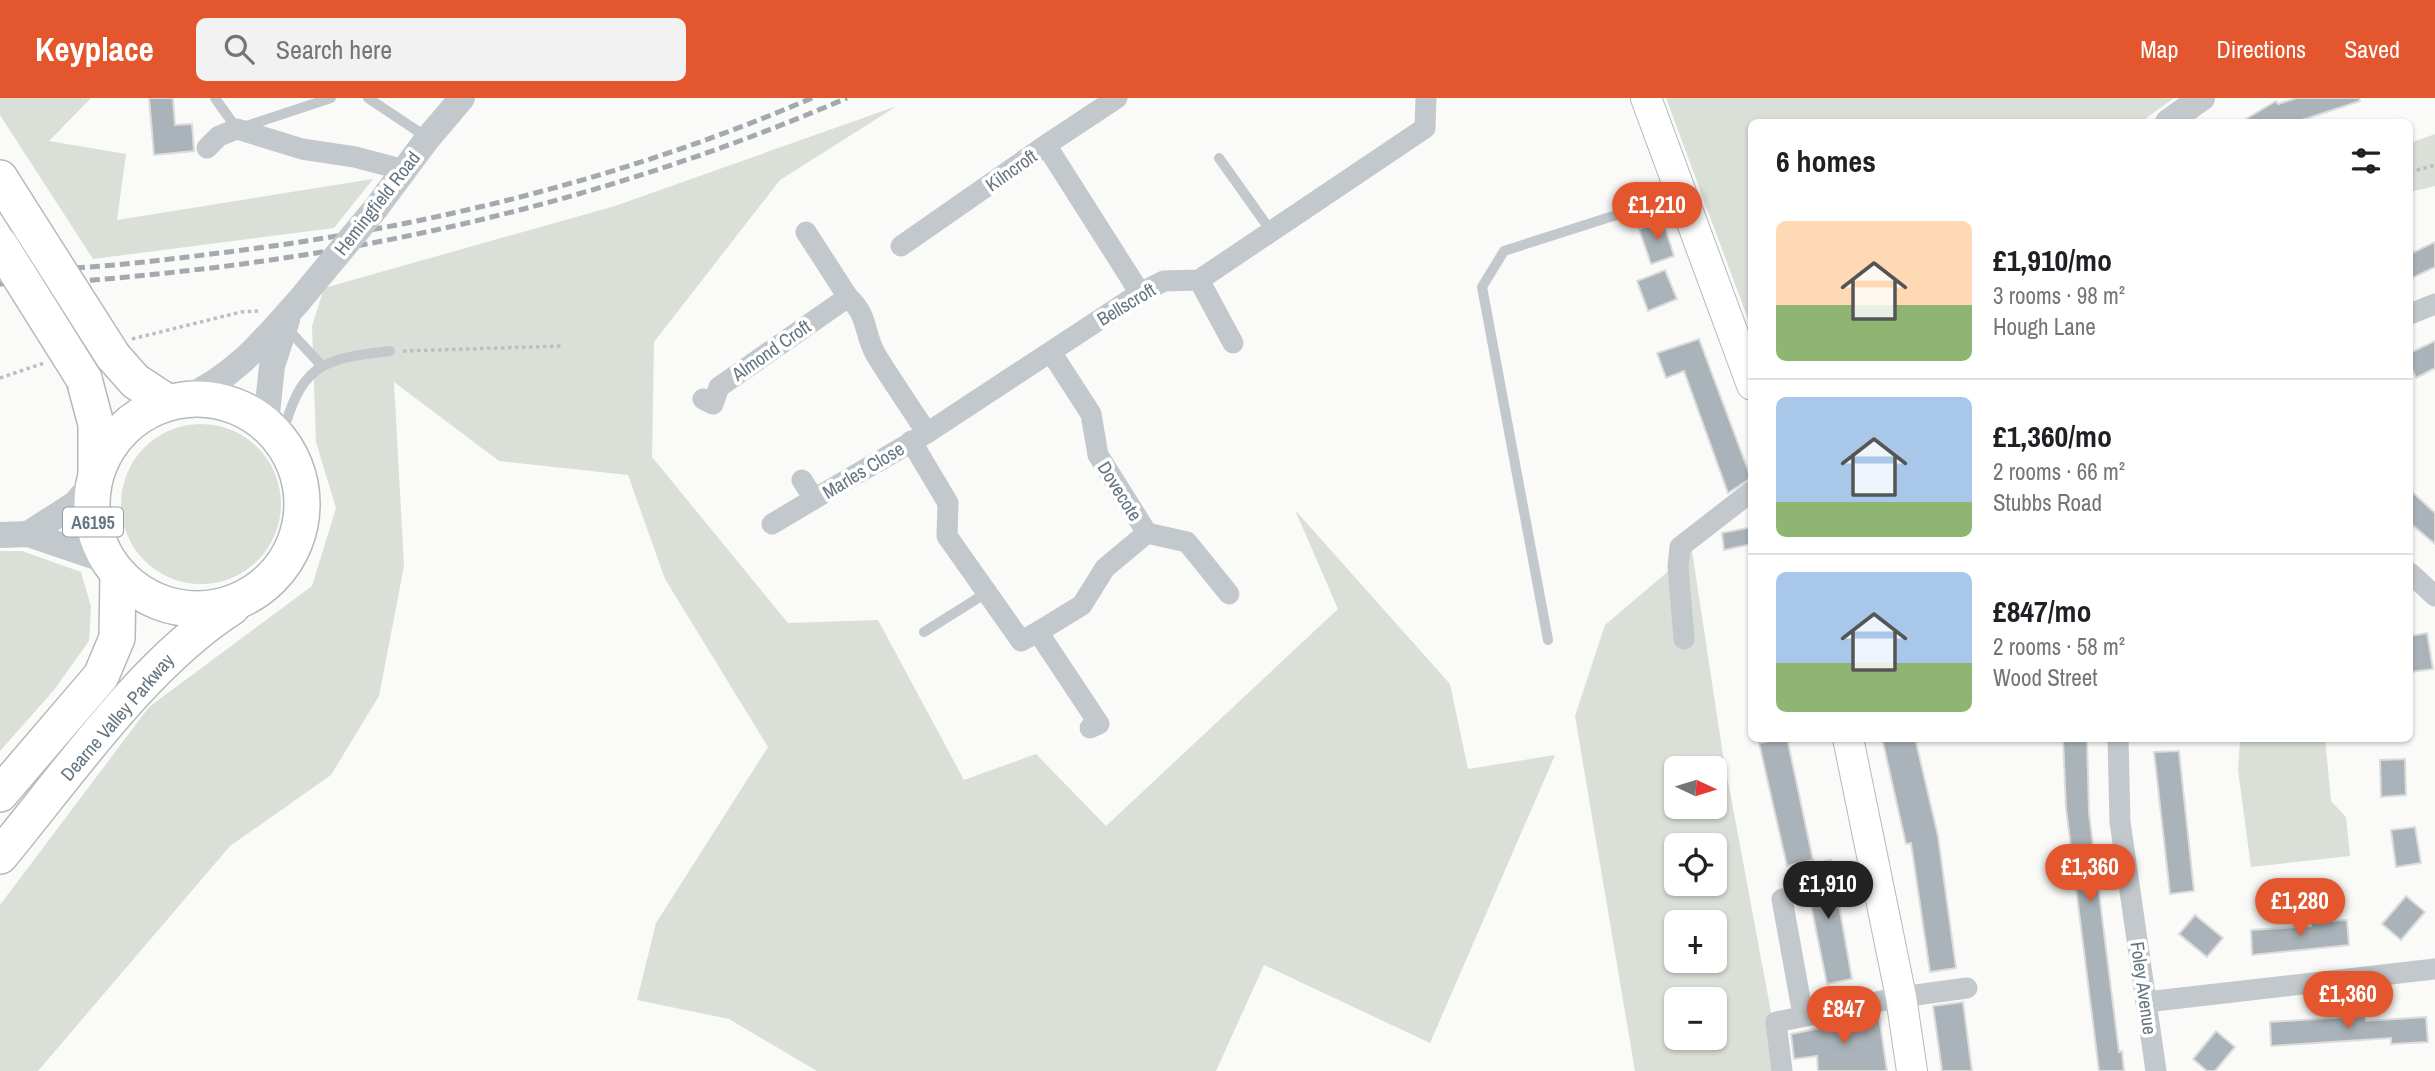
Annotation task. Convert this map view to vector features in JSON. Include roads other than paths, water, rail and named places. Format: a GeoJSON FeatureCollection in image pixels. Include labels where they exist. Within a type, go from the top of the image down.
{"type":"FeatureCollection","features":[{"type":"Feature","properties":{"kind":"highway"},"geometry":{"type":"LineString","coordinates":[[8,190],[121,348],[135,382],[176,400],[228,402],[273,431],[294,461],[301,486],[302,512],[297,537],[286,560],[270,580],[250,595],[228,605],[204,609],[180,608],[157,602],[136,590],[113,567]]}},
{"type":"Feature","properties":{"kind":"highway","name":"A6195"},"geometry":{"type":"LineString","coordinates":[[0,245],[84,379],[96,424],[93,523],[113,567]]}},
{"type":"Feature","properties":{"kind":"highway","name":"A6195"},"geometry":{"type":"LineString","coordinates":[[95,477],[107,449],[123,428],[143,413],[176,400]]}},
{"type":"Feature","properties":{"kind":"highway","name":"Dearne Valley Parkway"},"geometry":{"type":"LineString","coordinates":[[0,794],[101,676],[117,638],[113,567]]}},
{"type":"Feature","properties":{"kind":"highway","name":"Dearne Valley Parkway"},"geometry":{"type":"LineString","coordinates":[[0,856],[141,685],[176,650],[212,620],[250,595]]}},
{"type":"Feature","properties":{"kind":"main road"},"geometry":{"type":"LineString","coordinates":[[1646,98],[1748,374]]}},
{"type":"Feature","properties":{"kind":"main road"},"geometry":{"type":"LineString","coordinates":[[1849,742],[1901,997],[1912,1071]]}},
{"type":"Feature","properties":{"kind":"street","name":"Hemingfield Road"},"geometry":{"type":"LineString","coordinates":[[176,400],[221,381],[291,312],[462,98]]}},
{"type":"Feature","properties":{"kind":"street"},"geometry":{"type":"LineString","coordinates":[[1046,145],[1117,98]]}},
{"type":"Feature","properties":{"kind":"street"},"geometry":{"type":"LineString","coordinates":[[1233,343],[1199,279],[1424,128],[1426,98]]}},
{"type":"Feature","properties":{"kind":"street"},"geometry":{"type":"LineString","coordinates":[[2172,119],[2202,98]]}},
{"type":"Feature","properties":{"kind":"street"},"geometry":{"type":"LineString","coordinates":[[207,148],[219,136],[237,129],[302,149],[355,157],[404,170]]}},
{"type":"Feature","properties":{"kind":"street","name":"Kilncroft"},"geometry":{"type":"LineString","coordinates":[[901,246],[1046,145],[1140,293]]}},
{"type":"Feature","properties":{"kind":"street"},"geometry":{"type":"LineString","coordinates":[[807,232],[848,298],[862,309],[868,337],[875,353],[919,437],[948,503],[947,536],[1021,641],[1038,632],[1098,724],[1090,728]]}},
{"type":"Feature","properties":{"kind":"street","name":"Bellscroft"},"geometry":{"type":"LineString","coordinates":[[919,437],[1140,293],[1164,281],[1199,279]]}},
{"type":"Feature","properties":{"kind":"street","name":"Almond Croft"},"geometry":{"type":"LineString","coordinates":[[703,399],[713,404],[719,387],[848,298]]}},
{"type":"Feature","properties":{"kind":"street"},"geometry":{"type":"LineString","coordinates":[[2413,313],[2435,304]]}},
{"type":"Feature","properties":{"kind":"street","name":"Hemingfield Road"},"geometry":{"type":"LineString","coordinates":[[273,431],[272,366],[291,312]]}},
{"type":"Feature","properties":{"kind":"street","name":"Dovecote"},"geometry":{"type":"LineString","coordinates":[[1038,632],[1082,605],[1105,568],[1147,533],[1098,455],[1091,414],[1051,352]]}},
{"type":"Feature","properties":{"kind":"street","name":"Marles Close"},"geometry":{"type":"LineString","coordinates":[[772,523],[919,437]]}},
{"type":"Feature","properties":{"kind":"street"},"geometry":{"type":"LineString","coordinates":[[28,534],[75,504],[95,477]]}},
{"type":"Feature","properties":{"kind":"street","name":"Marles Close"},"geometry":{"type":"LineString","coordinates":[[802,480],[814,499]]}},
{"type":"Feature","properties":{"kind":"street"},"geometry":{"type":"LineString","coordinates":[[1684,639],[1678,567],[1680,547],[1748,494]]}},
{"type":"Feature","properties":{"kind":"street"},"geometry":{"type":"LineString","coordinates":[[1147,533],[1187,542],[1229,594]]}},
{"type":"Feature","properties":{"kind":"street"},"geometry":{"type":"LineString","coordinates":[[0,535],[28,534],[113,567]]}},
{"type":"Feature","properties":{"kind":"street"},"geometry":{"type":"LineString","coordinates":[[2413,576],[2435,596]]}},
{"type":"Feature","properties":{"kind":"street","name":"Foley Avenue"},"geometry":{"type":"LineString","coordinates":[[2118,742],[2120,822],[2156,1071]]}},
{"type":"Feature","properties":{"kind":"street"},"geometry":{"type":"LineString","coordinates":[[1782,899],[1803,1015]]}},
{"type":"Feature","properties":{"kind":"street"},"geometry":{"type":"LineString","coordinates":[[2147,1002],[2435,969]]}},
{"type":"Feature","properties":{"kind":"street"},"geometry":{"type":"LineString","coordinates":[[1782,1071],[1776,1022],[1901,997],[1967,988]]}},
{"type":"Feature","properties":{"kind":"lane"},"geometry":{"type":"LineString","coordinates":[[215,98],[237,129],[331,98]]}},
{"type":"Feature","properties":{"kind":"lane"},"geometry":{"type":"LineString","coordinates":[[369,98],[428,138]]}},
{"type":"Feature","properties":{"kind":"lane"},"geometry":{"type":"LineString","coordinates":[[1220,158],[1271,231]]}},
{"type":"Feature","properties":{"kind":"lane"},"geometry":{"type":"LineString","coordinates":[[1549,640],[1482,287],[1504,251],[1681,195]]}},
{"type":"Feature","properties":{"kind":"lane"},"geometry":{"type":"LineString","coordinates":[[291,312],[321,365]]}},
{"type":"Feature","properties":{"kind":"lane"},"geometry":{"type":"LineString","coordinates":[[273,431],[297,391],[321,365],[346,356],[390,351]]}},
{"type":"Feature","properties":{"kind":"lane"},"geometry":{"type":"LineString","coordinates":[[924,632],[986,593]]}},
{"type":"Feature","properties":{"kind":"railway"},"geometry":{"type":"LineString","coordinates":[[0,270],[79,268],[185,257],[288,244],[441,216],[517,198],[666,154],[812,98]]}},
{"type":"Feature","properties":{"kind":"railway"},"geometry":{"type":"LineString","coordinates":[[0,284],[132,277],[211,268],[294,257],[456,226],[535,206],[692,158],[847,98]]}}]}
